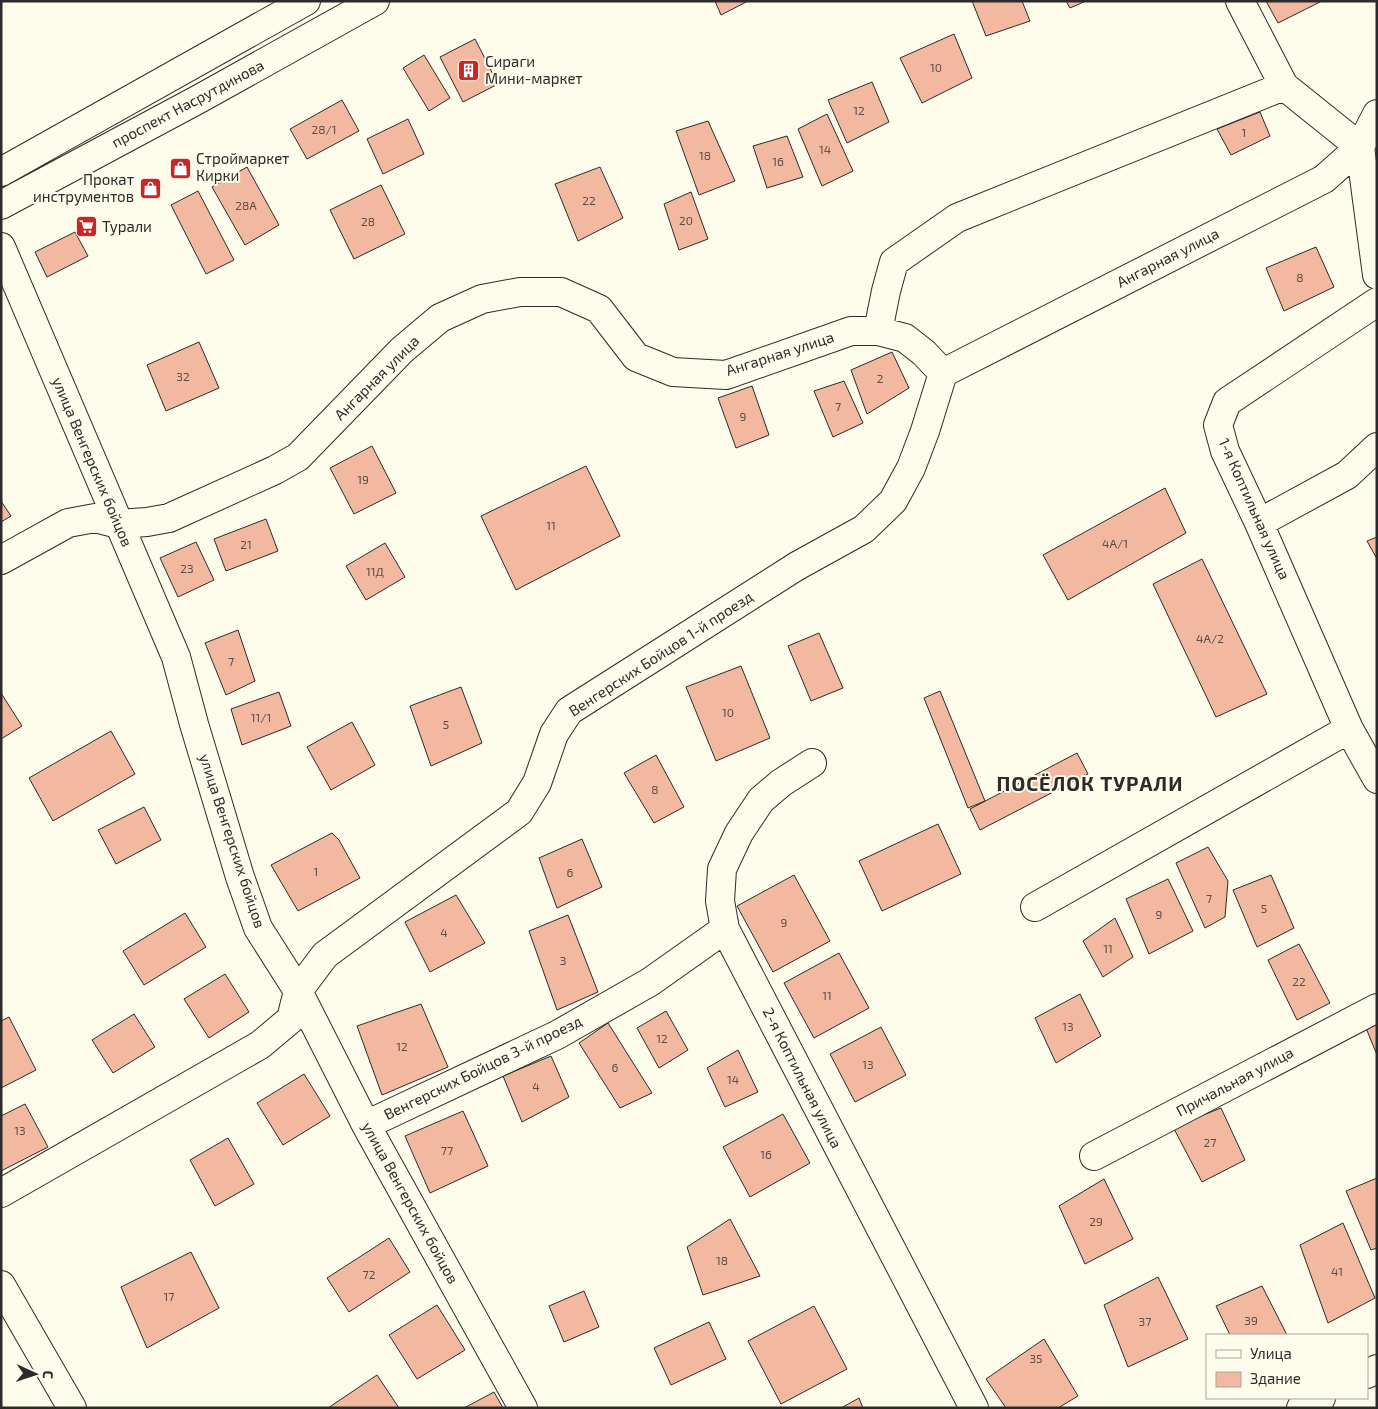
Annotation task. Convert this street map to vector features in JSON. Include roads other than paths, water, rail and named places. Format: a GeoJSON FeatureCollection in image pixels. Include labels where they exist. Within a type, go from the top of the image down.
{"type":"FeatureCollection","features":[{"type":"Feature","properties":{"kind":"street","name":"проспект Насрутдинова"},"geometry":{"type":"LineString","coordinates":[[1,172],[306,1]]}},
{"type":"Feature","properties":{"kind":"street","name":"проспект Насрутдинова"},"geometry":{"type":"LineString","coordinates":[[1,205],[199,99],[375,1]]}},
{"type":"Feature","properties":{"kind":"street"},"geometry":{"type":"LineString","coordinates":[[1240,1],[1284,86],[1360,147]]}},
{"type":"Feature","properties":{"kind":"street"},"geometry":{"type":"LineString","coordinates":[[878,331],[894,262],[957,218],[1284,86]]}},
{"type":"Feature","properties":{"kind":"street"},"geometry":{"type":"LineString","coordinates":[[1377,114],[1360,147],[1377,275]]}},
{"type":"Feature","properties":{"kind":"street","name":"Ангарная улица"},"geometry":{"type":"LineString","coordinates":[[1,560],[68,523],[95,518],[118,524],[169,518],[275,470],[298,457],[402,350],[440,318],[482,299],[520,292],[561,292],[599,309],[636,357],[673,372],[726,375],[851,331],[878,331],[905,338],[924,353],[943,373],[1324,179],[1360,147]]}},
{"type":"Feature","properties":{"kind":"street","name":"улица Венгерских бойцов"},"geometry":{"type":"LineString","coordinates":[[1,247],[176,657],[208,772],[240,877],[258,928],[298,991],[366,1125],[524,1408]]}},
{"type":"Feature","properties":{"kind":"street","name":"1-я Коптильная улица"},"geometry":{"type":"LineString","coordinates":[[1377,302],[1227,402],[1218,425],[1225,451],[1259,523],[1349,729],[1377,779]]}},
{"type":"Feature","properties":{"kind":"street","name":"Венгерских Бойцов 1-й проезд"},"geometry":{"type":"LineString","coordinates":[[298,991],[325,955],[518,812],[537,783],[554,734],[569,711],[797,566],[864,529],[886,508],[893,501],[911,468],[943,373]]}},
{"type":"Feature","properties":{"kind":"street"},"geometry":{"type":"LineString","coordinates":[[1259,523],[1347,475],[1377,447]]}},
{"type":"Feature","properties":{"kind":"street"},"geometry":{"type":"LineString","coordinates":[[1035,908],[1349,729]]}},
{"type":"Feature","properties":{"kind":"street","name":"2-я Коптильная улица"},"geometry":{"type":"LineString","coordinates":[[812,764],[781,784],[761,800],[739,834],[722,869],[720,901],[725,929],[974,1408]]}},
{"type":"Feature","properties":{"kind":"street","name":"Венгерских Бойцов 3-й проезд"},"geometry":{"type":"LineString","coordinates":[[366,1125],[557,1035],[650,982],[725,929]]}},
{"type":"Feature","properties":{"kind":"street"},"geometry":{"type":"LineString","coordinates":[[1,1193],[260,1045],[291,1019],[298,991]]}},
{"type":"Feature","properties":{"kind":"street","name":"Причальная улица"},"geometry":{"type":"LineString","coordinates":[[1094,1156],[1377,1008]]}},
{"type":"Feature","properties":{"kind":"street"},"geometry":{"type":"LineString","coordinates":[[1,1285],[72,1408]]}},
{"type":"Feature","properties":{"kind":"street"},"geometry":{"type":"LineString","coordinates":[[1301,1408],[1319,1399]]}},
{"type":"Feature","properties":{"kind":"place","name":"Сираги Мини-маркет"},"geometry":{"type":"Point","coordinates":[469,71]}},
{"type":"Feature","properties":{"kind":"place","name":"Строймаркет Кирки"},"geometry":{"type":"Point","coordinates":[180,168]}},
{"type":"Feature","properties":{"kind":"place","name":"Прокат инструментов"},"geometry":{"type":"Point","coordinates":[150,189]}},
{"type":"Feature","properties":{"kind":"place","name":"Турали"},"geometry":{"type":"Point","coordinates":[86,227]}},
{"type":"Feature","properties":{"kind":"district","name":"ПОСЁЛОК ТУРАЛИ"},"geometry":{"type":"Point","coordinates":[1090,784]}}]}
